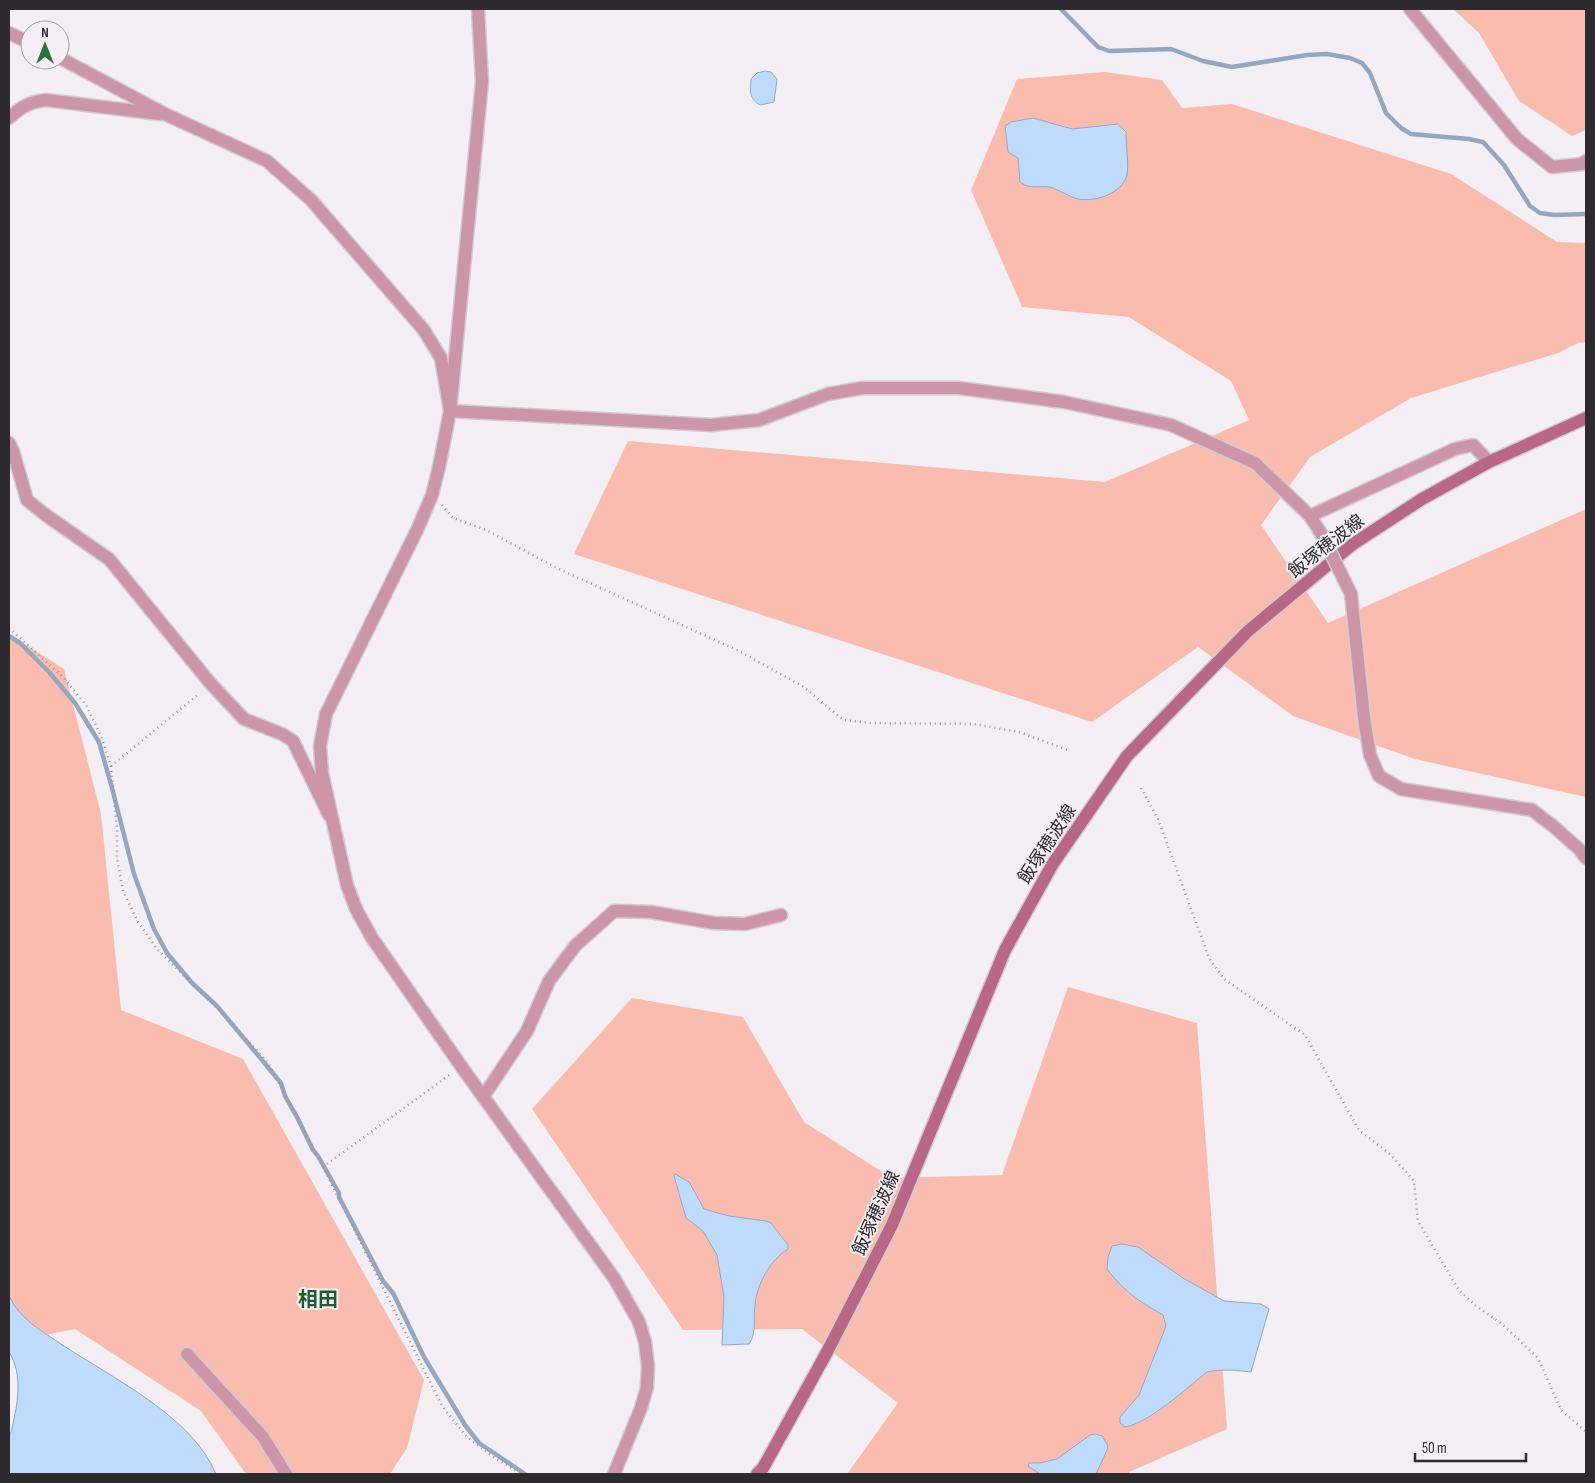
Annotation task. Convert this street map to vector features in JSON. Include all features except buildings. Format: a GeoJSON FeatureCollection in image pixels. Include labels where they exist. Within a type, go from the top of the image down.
{"type":"FeatureCollection","features":[{"type":"Feature","properties":{"kind":"main road","name":"飯塚穂波線"},"geometry":{"type":"LineString","coordinates":[[758,1474],[827,1352],[892,1225],[1005,950],[1052,865],[1127,756],[1248,631],[1353,544],[1422,499],[1489,462],[1586,418]]}},
{"type":"Feature","properties":{"kind":"street"},"geometry":{"type":"LineString","coordinates":[[478,9],[482,82],[450,411],[432,495],[418,528],[326,714],[320,746],[322,773],[347,885],[356,909],[372,938],[483,1097],[614,1278],[639,1322],[645,1342],[648,1366],[647,1387],[641,1408],[614,1474]]}},
{"type":"Feature","properties":{"kind":"street"},"geometry":{"type":"LineString","coordinates":[[1410,9],[1518,139],[1552,167],[1582,164],[1586,161]]}},
{"type":"Feature","properties":{"kind":"street"},"geometry":{"type":"LineString","coordinates":[[70,63],[167,115],[267,161],[311,200],[423,329],[441,358],[450,411]]}},
{"type":"Feature","properties":{"kind":"street"},"geometry":{"type":"LineString","coordinates":[[9,118],[18,110],[33,102],[46,100],[167,115]]}},
{"type":"Feature","properties":{"kind":"street"},"geometry":{"type":"LineString","coordinates":[[450,411],[711,425],[759,420],[828,394],[862,388],[959,388],[1064,402],[1171,425],[1256,463],[1310,516],[1322,535],[1351,594],[1364,718],[1370,755],[1379,776],[1401,789],[1532,810],[1580,849],[1586,858]]}},
{"type":"Feature","properties":{"kind":"street"},"geometry":{"type":"LineString","coordinates":[[9,444],[16,458],[27,500],[109,559],[211,684],[244,719],[282,734],[293,741],[332,822]]}},
{"type":"Feature","properties":{"kind":"street"},"geometry":{"type":"LineString","coordinates":[[1310,516],[1455,449],[1473,445],[1489,462]]}},
{"type":"Feature","properties":{"kind":"street"},"geometry":{"type":"LineString","coordinates":[[483,1097],[526,1031],[549,981],[575,946],[614,911],[651,912],[714,923],[745,924],[781,915]]}},
{"type":"Feature","properties":{"kind":"street"},"geometry":{"type":"LineString","coordinates":[[187,1354],[263,1438],[286,1474]]}},
{"type":"Feature","properties":{"kind":"path"},"geometry":{"type":"LineString","coordinates":[[432,495],[453,518],[486,530],[558,568],[739,651],[804,687],[843,720],[871,723],[974,724],[1019,732],[1070,751]]}},
{"type":"Feature","properties":{"kind":"path"},"geometry":{"type":"LineString","coordinates":[[9,628],[63,677],[86,705],[101,736],[111,766],[117,830],[117,859],[123,892],[138,922],[157,949],[228,1020],[268,1064],[323,1167],[442,1406],[467,1437],[495,1458],[522,1474]]}},
{"type":"Feature","properties":{"kind":"path"},"geometry":{"type":"LineString","coordinates":[[111,766],[211,684]]}},
{"type":"Feature","properties":{"kind":"path"},"geometry":{"type":"LineString","coordinates":[[1141,788],[1158,818],[1208,958],[1224,979],[1305,1035],[1358,1130],[1391,1156],[1414,1181],[1418,1221],[1458,1289],[1476,1306],[1502,1324],[1538,1358],[1560,1410],[1586,1432]]}},
{"type":"Feature","properties":{"kind":"path"},"geometry":{"type":"LineString","coordinates":[[323,1167],[461,1066]]}},
{"type":"Feature","properties":{"kind":"shaded area"},"geometry":{"type":"Polygon","coordinates":[[[1453,9],[1586,9],[1586,130],[1572,136],[1519,101],[1479,33],[1453,9]]]}},
{"type":"Feature","properties":{"kind":"shaded area"},"geometry":{"type":"Polygon","coordinates":[[[1105,72],[1162,80],[1182,108],[1232,104],[1451,174],[1557,242],[1586,243],[1586,342],[1578,343],[1558,353],[1411,398],[1310,457],[1261,525],[1328,623],[1586,509],[1586,797],[1415,759],[1293,716],[1198,647],[1092,722],[574,554],[628,441],[1105,482],[1249,420],[1231,381],[1129,317],[1022,307],[971,190],[1017,79],[1105,72]]]}},
{"type":"Feature","properties":{"kind":"shaded area"},"geometry":{"type":"Polygon","coordinates":[[[9,634],[64,669],[101,814],[121,1010],[243,1059],[424,1380],[407,1448],[390,1474],[246,1474],[201,1411],[75,1329],[9,1342],[9,634]]]}},
{"type":"Feature","properties":{"kind":"shaded area"},"geometry":{"type":"Polygon","coordinates":[[[1068,987],[1197,1023],[1227,1429],[1129,1472],[1129,1474],[847,1474],[898,1403],[802,1329],[683,1330],[532,1109],[632,998],[743,1017],[804,1122],[892,1178],[1002,1175],[1068,987]]]}},
{"type":"Feature","properties":{"kind":"water"},"geometry":{"type":"Polygon","coordinates":[[[771,72],[777,79],[774,102],[760,105],[752,97],[751,79],[757,73],[771,72]]]}},
{"type":"Feature","properties":{"kind":"water"},"geometry":{"type":"Polygon","coordinates":[[[1033,118],[1072,129],[1118,124],[1126,132],[1128,171],[1124,182],[1114,192],[1100,198],[1085,200],[1075,198],[1053,188],[1024,185],[1020,182],[1018,158],[1008,152],[1005,126],[1011,122],[1033,118]]]}},
{"type":"Feature","properties":{"kind":"water"},"geometry":{"type":"Polygon","coordinates":[[[675,1174],[689,1182],[704,1209],[729,1216],[771,1223],[788,1245],[788,1249],[770,1266],[758,1289],[753,1335],[749,1344],[722,1345],[724,1297],[717,1255],[703,1231],[686,1218],[675,1174]]]}},
{"type":"Feature","properties":{"kind":"water"},"geometry":{"type":"Polygon","coordinates":[[[1122,1244],[1138,1247],[1183,1278],[1224,1301],[1261,1304],[1269,1309],[1251,1372],[1218,1370],[1207,1372],[1156,1412],[1135,1424],[1125,1427],[1120,1423],[1120,1417],[1139,1395],[1166,1326],[1163,1315],[1132,1295],[1107,1269],[1108,1257],[1112,1246],[1122,1244]]]}},
{"type":"Feature","properties":{"kind":"water"},"geometry":{"type":"Polygon","coordinates":[[[9,1296],[25,1318],[38,1329],[149,1400],[170,1416],[205,1453],[216,1474],[9,1474],[8,1443],[16,1409],[18,1379],[9,1352],[9,1296]]]}},
{"type":"Feature","properties":{"kind":"water"},"geometry":{"type":"Polygon","coordinates":[[[1090,1435],[1102,1436],[1108,1448],[1096,1474],[1040,1474],[1028,1466],[1029,1463],[1040,1463],[1057,1459],[1090,1435]]]}},
{"type":"Feature","properties":{"kind":"waterway"},"geometry":{"type":"LineString","coordinates":[[1061,9],[1098,47],[1109,51],[1171,49],[1203,61],[1232,67],[1307,55],[1327,54],[1350,58],[1362,63],[1370,73],[1386,113],[1401,128],[1411,134],[1483,142],[1504,165],[1530,206],[1540,213],[1554,215],[1586,214]]}},
{"type":"Feature","properties":{"kind":"waterway"},"geometry":{"type":"LineString","coordinates":[[9,636],[20,643],[49,672],[75,703],[99,742],[134,874],[154,929],[167,953],[192,983],[217,1006],[281,1083],[285,1096],[313,1150],[339,1193],[339,1197],[383,1281],[393,1293],[424,1357],[465,1425],[479,1443],[525,1474]]}},
{"type":"Feature","properties":{"kind":"district","name":"相田"},"geometry":{"type":"Point","coordinates":[318,1299]}}]}
